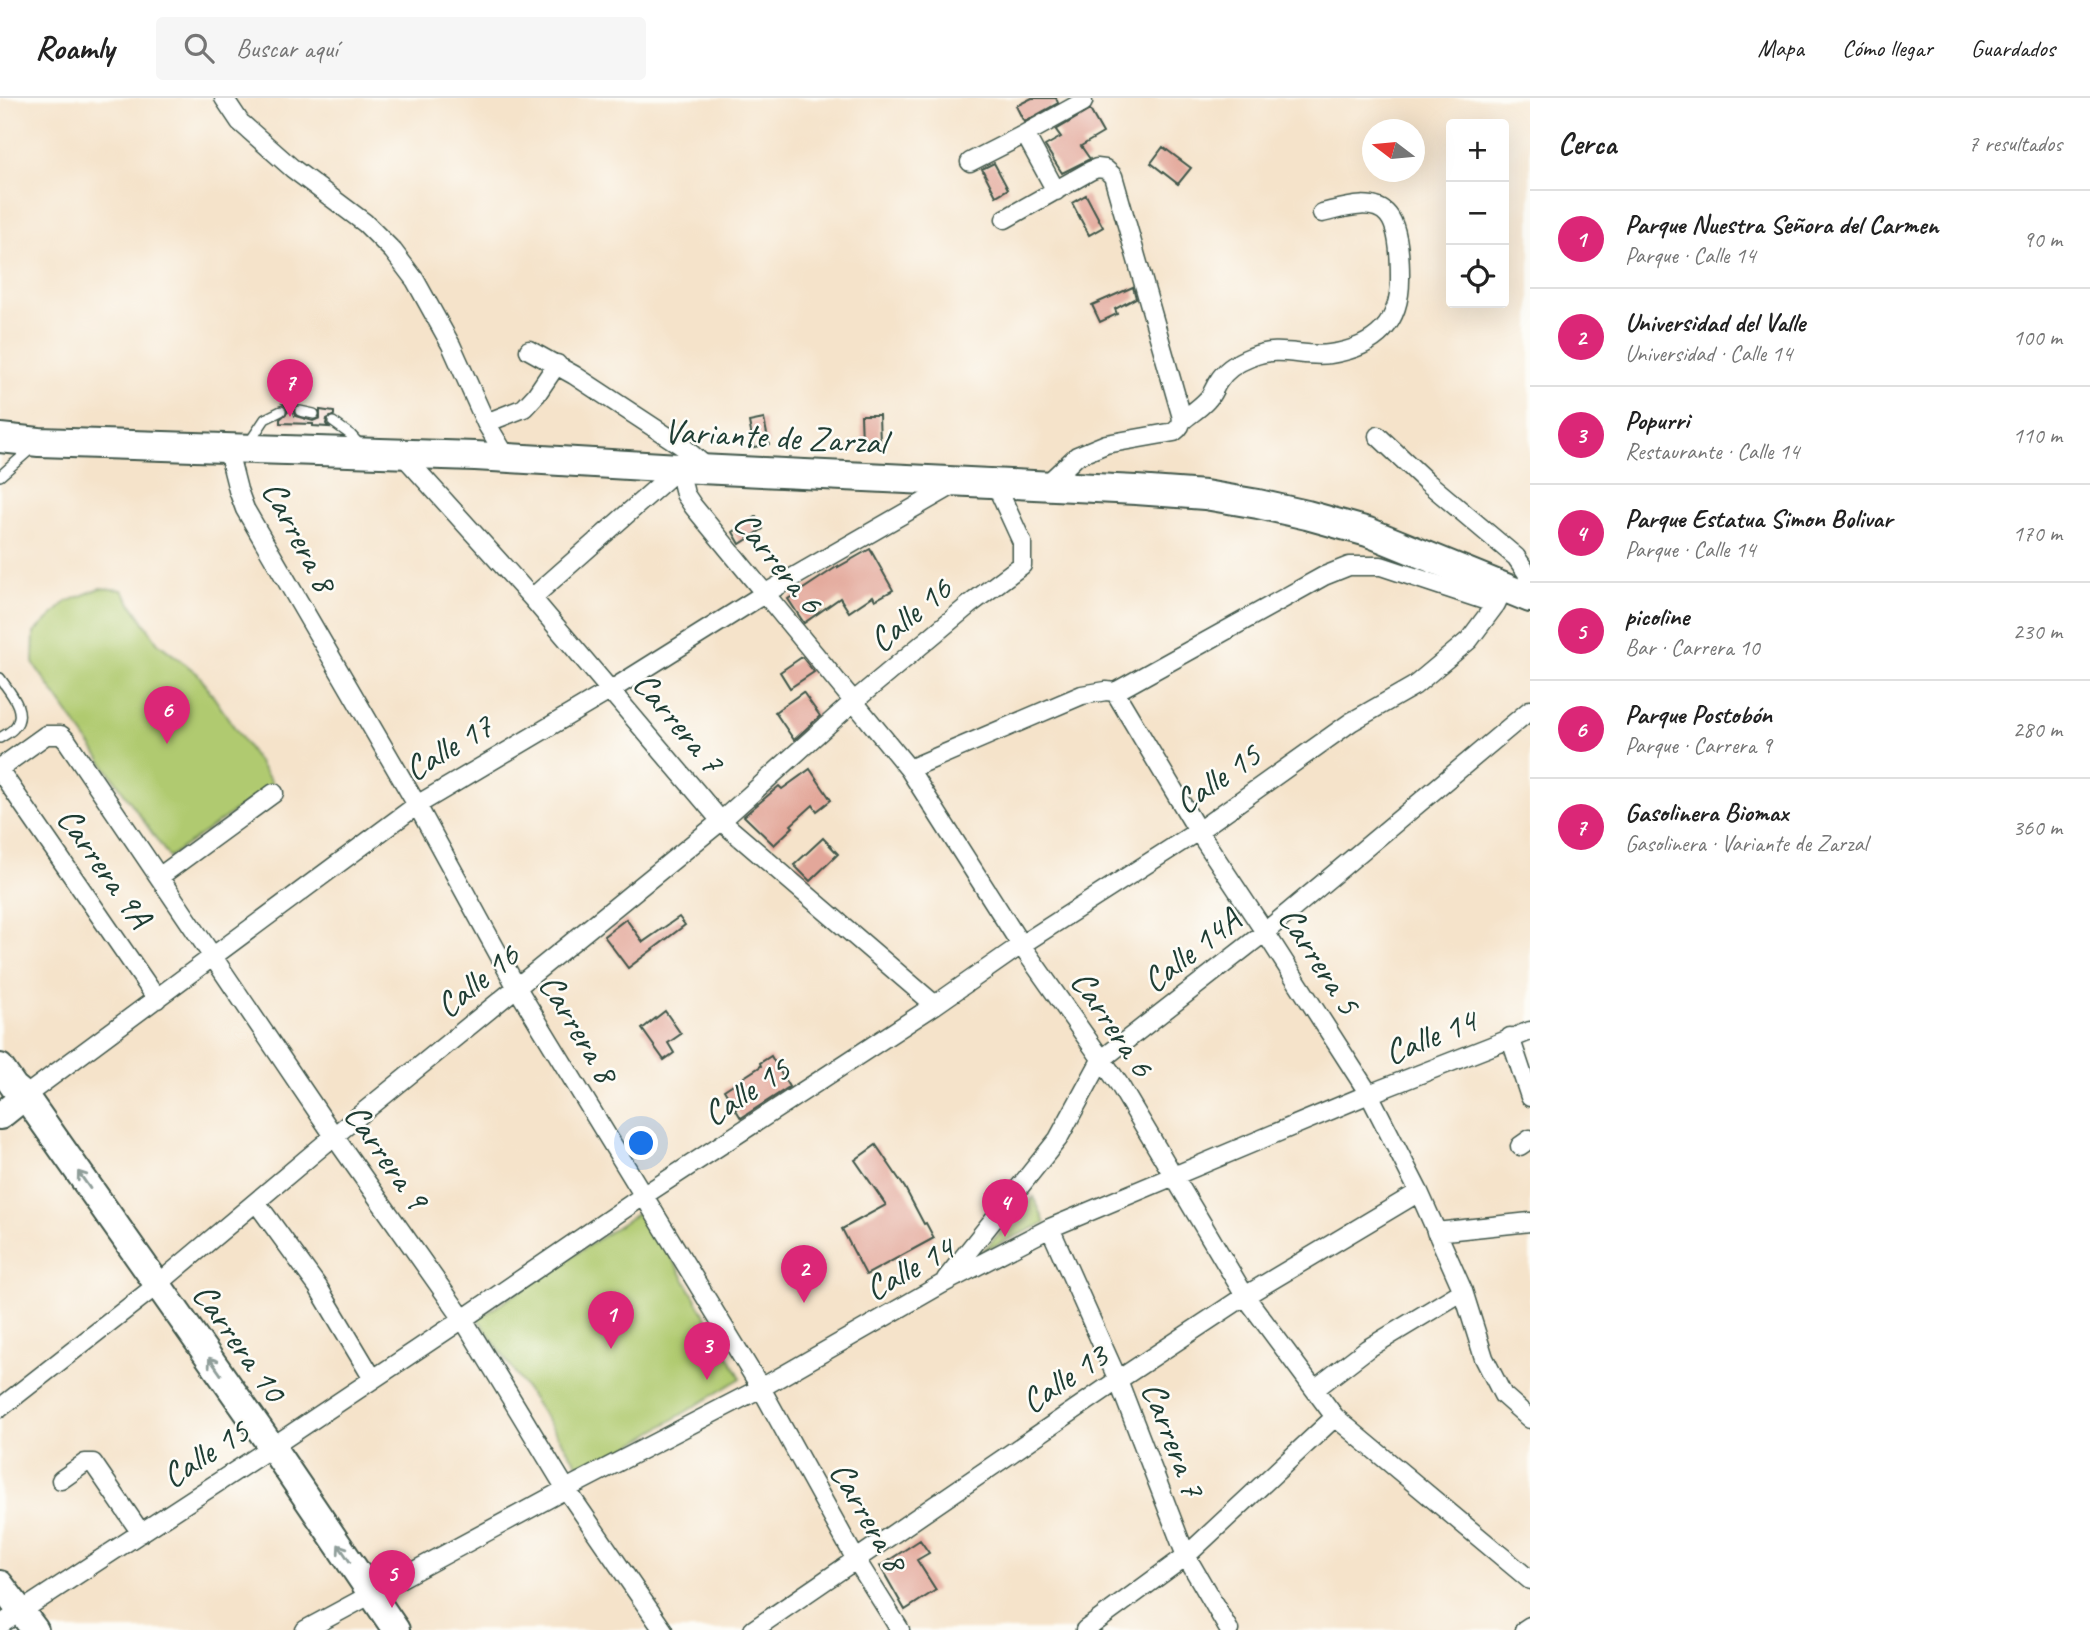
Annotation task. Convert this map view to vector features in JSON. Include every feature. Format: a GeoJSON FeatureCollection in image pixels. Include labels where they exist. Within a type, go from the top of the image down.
{"type":"FeatureCollection","features":[{"type":"Feature","properties":{"kind":"main road","name":"Variante de Zarzal"},"geometry":{"type":"LineString","coordinates":[[0,438],[39,442],[508,458],[1205,495],[1258,504],[1368,532],[1510,593],[1530,598]]}},
{"type":"Feature","properties":{"kind":"street"},"geometry":{"type":"LineString","coordinates":[[224,98],[240,122],[292,168],[365,223],[393,250],[415,280],[451,345],[486,423],[508,458]]}},
{"type":"Feature","properties":{"kind":"street"},"geometry":{"type":"LineString","coordinates":[[970,162],[1083,102]]}},
{"type":"Feature","properties":{"kind":"street"},"geometry":{"type":"LineString","coordinates":[[1025,134],[1056,191]]}},
{"type":"Feature","properties":{"kind":"street"},"geometry":{"type":"LineString","coordinates":[[1005,219],[1097,168],[1105,169],[1113,176],[1182,421]]}},
{"type":"Feature","properties":{"kind":"street"},"geometry":{"type":"LineString","coordinates":[[1046,485],[1077,456],[1106,444],[1174,432],[1182,421],[1206,402],[1224,373],[1253,356],[1270,351],[1329,354],[1359,345],[1386,328],[1396,309],[1400,287],[1394,226],[1387,214],[1378,207],[1364,206],[1322,213]]}},
{"type":"Feature","properties":{"kind":"street"},"geometry":{"type":"LineString","coordinates":[[528,350],[557,364],[682,446],[709,470]]}},
{"type":"Feature","properties":{"kind":"street"},"geometry":{"type":"LineString","coordinates":[[486,423],[524,408],[557,364]]}},
{"type":"Feature","properties":{"kind":"street"},"geometry":{"type":"LineString","coordinates":[[909,769],[1082,695],[1115,692],[1324,576],[1349,566],[1381,566],[1510,593],[1527,573],[1516,557],[1427,482],[1378,436]]}},
{"type":"Feature","properties":{"kind":"street","name":"Carrera 8"},"geometry":{"type":"LineString","coordinates":[[236,447],[238,490],[245,509],[417,805],[517,988],[761,1388],[855,1558],[900,1630]]}},
{"type":"Feature","properties":{"kind":"street","name":"Carrera 7"},"geometry":{"type":"LineString","coordinates":[[402,454],[532,598],[722,821],[935,1005]]}},
{"type":"Feature","properties":{"kind":"street"},"geometry":{"type":"LineString","coordinates":[[532,598],[679,468]]}},
{"type":"Feature","properties":{"kind":"street","name":"Carrera 6"},"geometry":{"type":"LineString","coordinates":[[679,468],[685,494],[692,506],[909,769],[1021,945],[1119,1084],[1245,1296],[1335,1417],[1530,1580]]}},
{"type":"Feature","properties":{"kind":"street","name":"Calle 17"},"geometry":{"type":"LineString","coordinates":[[0,1116],[417,805],[611,690],[764,594],[960,482]]}},
{"type":"Feature","properties":{"kind":"street","name":"Calle 16"},"geometry":{"type":"LineString","coordinates":[[0,1408],[157,1286],[334,1136],[722,821],[853,702],[1022,565],[1022,541],[995,483]]}},
{"type":"Feature","properties":{"kind":"street","name":"Calle 15"},"geometry":{"type":"LineString","coordinates":[[19,1622],[141,1533],[643,1196],[1198,831],[1351,722],[1414,686],[1469,640],[1510,593]]}},
{"type":"Feature","properties":{"kind":"street","name":"Carrera 5"},"geometry":{"type":"LineString","coordinates":[[1115,692],[1198,831],[1369,1094],[1419,1192],[1463,1291],[1484,1358],[1503,1395],[1530,1419]]}},
{"type":"Feature","properties":{"kind":"street","name":"Calle 14A"},"geometry":{"type":"LineString","coordinates":[[942,1284],[1058,1139],[1101,1060],[1265,932],[1530,710]]}},
{"type":"Feature","properties":{"kind":"street","name":"Carrera 9"},"geometry":{"type":"LineString","coordinates":[[0,769],[46,735],[61,735],[66,741],[334,1136],[463,1319],[566,1489],[663,1630]]}},
{"type":"Feature","properties":{"kind":"street","name":"Carrera 9A"},"geometry":{"type":"LineString","coordinates":[[0,769],[158,999]]}},
{"type":"Feature","properties":{"kind":"street"},"geometry":{"type":"LineString","coordinates":[[159,877],[274,793]]}},
{"type":"Feature","properties":{"kind":"street","name":"Calle 14"},"geometry":{"type":"LineString","coordinates":[[305,1630],[566,1489],[761,1388],[942,1284],[1050,1228],[1369,1094],[1530,1031]]}},
{"type":"Feature","properties":{"kind":"street"},"geometry":{"type":"LineString","coordinates":[[1510,1038],[1530,1097]]}},
{"type":"Feature","properties":{"kind":"street","name":"Carrera 10"},"geometry":{"type":"LineString","coordinates":[[0,1046],[24,1081],[26,1096]]}},
{"type":"Feature","properties":{"kind":"street","name":"Carrera 10"},"geometry":{"type":"LineString","coordinates":[[0,1067],[14,1087],[26,1096],[272,1447],[396,1630]]}},
{"type":"Feature","properties":{"kind":"street","name":"Calle 13"},"geometry":{"type":"LineString","coordinates":[[753,1630],[855,1558],[1245,1296],[1419,1192]]}},
{"type":"Feature","properties":{"kind":"street"},"geometry":{"type":"LineString","coordinates":[[256,1202],[318,1287],[373,1378]]}},
{"type":"Feature","properties":{"kind":"street"},"geometry":{"type":"LineString","coordinates":[[1436,1232],[1530,1222]]}},
{"type":"Feature","properties":{"kind":"street","name":"Carrera 7"},"geometry":{"type":"LineString","coordinates":[[1050,1228],[1118,1380],[1186,1556],[1229,1630]]}},
{"type":"Feature","properties":{"kind":"street"},"geometry":{"type":"LineString","coordinates":[[1315,1389],[1367,1349],[1463,1291]]}},
{"type":"Feature","properties":{"kind":"street"},"geometry":{"type":"LineString","coordinates":[[1084,1630],[1186,1556],[1335,1417]]}},
{"type":"Feature","properties":{"kind":"street"},"geometry":{"type":"LineString","coordinates":[[61,1480],[85,1463],[93,1464],[141,1533]]}},
{"type":"Feature","properties":{"kind":"street"},"geometry":{"type":"LineString","coordinates":[[0,1584],[19,1622]]}},
{"type":"Feature","properties":{"kind":"street"},"geometry":{"type":"LineString","coordinates":[[1524,1630],[1530,1626]]}},
{"type":"Feature","properties":{"kind":"lane"},"geometry":{"type":"LineString","coordinates":[[236,447],[265,419],[281,411]]}},
{"type":"Feature","properties":{"kind":"lane"},"geometry":{"type":"LineString","coordinates":[[300,411],[314,414]]}},
{"type":"Feature","properties":{"kind":"lane"},"geometry":{"type":"LineString","coordinates":[[333,422],[351,435],[366,452]]}},
{"type":"Feature","properties":{"kind":"lane"},"geometry":{"type":"LineString","coordinates":[[0,476],[39,442]]}},
{"type":"Feature","properties":{"kind":"lane"},"geometry":{"type":"LineString","coordinates":[[0,678],[15,698],[19,718],[15,728],[0,738]]}},
{"type":"Feature","properties":{"kind":"green space"},"geometry":{"type":"Polygon","coordinates":[[[100,588],[122,590],[158,643],[198,674],[273,784],[169,857],[33,663],[34,633],[66,602],[100,588]]]}},
{"type":"Feature","properties":{"kind":"green space"},"geometry":{"type":"Polygon","coordinates":[[[1034,1197],[1045,1223],[983,1251],[1034,1197]]]}},
{"type":"Feature","properties":{"kind":"green space"},"geometry":{"type":"Polygon","coordinates":[[[644,1209],[741,1378],[584,1474],[478,1319],[644,1209]]]}},
{"type":"Feature","properties":{"kind":"building"},"geometry":{"type":"Polygon","coordinates":[[[1032,98],[1056,98],[1058,103],[1024,122],[1016,106],[1032,98]]]}},
{"type":"Feature","properties":{"kind":"building"},"geometry":{"type":"Polygon","coordinates":[[[1090,110],[1103,133],[1081,146],[1090,159],[1062,173],[1045,146],[1061,137],[1056,130],[1090,110]]]}},
{"type":"Feature","properties":{"kind":"building"},"geometry":{"type":"Polygon","coordinates":[[[1163,147],[1191,168],[1178,184],[1151,163],[1163,147]]]}},
{"type":"Feature","properties":{"kind":"building"},"geometry":{"type":"Polygon","coordinates":[[[994,163],[1008,189],[996,196],[982,169],[994,163]]]}},
{"type":"Feature","properties":{"kind":"building"},"geometry":{"type":"Polygon","coordinates":[[[1086,195],[1103,227],[1089,235],[1072,203],[1086,195]]]}},
{"type":"Feature","properties":{"kind":"building"},"geometry":{"type":"Polygon","coordinates":[[[1133,287],[1136,298],[1115,309],[1117,314],[1100,322],[1092,305],[1133,287]]]}},
{"type":"Feature","properties":{"kind":"building"},"geometry":{"type":"Polygon","coordinates":[[[283,404],[297,405],[293,410],[295,416],[313,421],[320,418],[320,410],[334,412],[334,415],[327,419],[326,424],[329,427],[280,423],[280,419],[288,412],[283,404]]]}},
{"type":"Feature","properties":{"kind":"building"},"geometry":{"type":"Polygon","coordinates":[[[861,415],[879,415],[880,442],[862,442],[861,415]]]}},
{"type":"Feature","properties":{"kind":"building"},"geometry":{"type":"Polygon","coordinates":[[[764,419],[769,444],[754,447],[749,422],[764,419]]]}},
{"type":"Feature","properties":{"kind":"building"},"geometry":{"type":"Polygon","coordinates":[[[756,517],[763,529],[740,544],[733,532],[756,517]]]}},
{"type":"Feature","properties":{"kind":"building"},"geometry":{"type":"Polygon","coordinates":[[[870,549],[893,590],[875,600],[873,596],[849,612],[840,598],[804,623],[788,599],[838,566],[870,549]]]}},
{"type":"Feature","properties":{"kind":"building"},"geometry":{"type":"Polygon","coordinates":[[[802,657],[814,672],[790,688],[780,672],[802,657]]]}},
{"type":"Feature","properties":{"kind":"building"},"geometry":{"type":"Polygon","coordinates":[[[803,692],[820,716],[794,740],[775,712],[803,692]]]}},
{"type":"Feature","properties":{"kind":"building"},"geometry":{"type":"Polygon","coordinates":[[[810,769],[831,800],[817,811],[813,805],[774,845],[744,816],[779,786],[782,789],[810,769]]]}},
{"type":"Feature","properties":{"kind":"building"},"geometry":{"type":"Polygon","coordinates":[[[823,838],[838,854],[810,881],[794,865],[823,838]]]}},
{"type":"Feature","properties":{"kind":"building"},"geometry":{"type":"Polygon","coordinates":[[[679,917],[685,925],[628,968],[604,936],[626,919],[643,942],[679,917]]]}},
{"type":"Feature","properties":{"kind":"building"},"geometry":{"type":"Polygon","coordinates":[[[665,1011],[681,1034],[668,1043],[674,1053],[664,1060],[642,1029],[665,1011]]]}},
{"type":"Feature","properties":{"kind":"building"},"geometry":{"type":"Polygon","coordinates":[[[771,1056],[789,1087],[741,1118],[724,1090],[761,1066],[760,1063],[771,1056]]]}},
{"type":"Feature","properties":{"kind":"building"},"geometry":{"type":"Polygon","coordinates":[[[876,1145],[934,1238],[866,1275],[842,1229],[886,1205],[855,1160],[876,1145]]]}},
{"type":"Feature","properties":{"kind":"building"},"geometry":{"type":"Polygon","coordinates":[[[920,1540],[929,1553],[917,1560],[936,1590],[905,1610],[880,1566],[920,1540]]]}},
{"type":"Feature","properties":{"kind":"place","name":"Gasolinera Biomax"},"geometry":{"type":"Point","coordinates":[290,417]}},
{"type":"Feature","properties":{"kind":"place","name":"Parque Postobón"},"geometry":{"type":"Point","coordinates":[167,744]}},
{"type":"Feature","properties":{"kind":"place","name":"Parque Estatua Simon Bolivar"},"geometry":{"type":"Point","coordinates":[1005,1237]}},
{"type":"Feature","properties":{"kind":"place","name":"Universidad del Valle"},"geometry":{"type":"Point","coordinates":[804,1303]}},
{"type":"Feature","properties":{"kind":"place","name":"Parque Nuestra Señora del Carmen"},"geometry":{"type":"Point","coordinates":[611,1349]}},
{"type":"Feature","properties":{"kind":"place","name":"Popurri"},"geometry":{"type":"Point","coordinates":[707,1380]}},
{"type":"Feature","properties":{"kind":"place","name":"picoline"},"geometry":{"type":"Point","coordinates":[392,1608]}}]}
